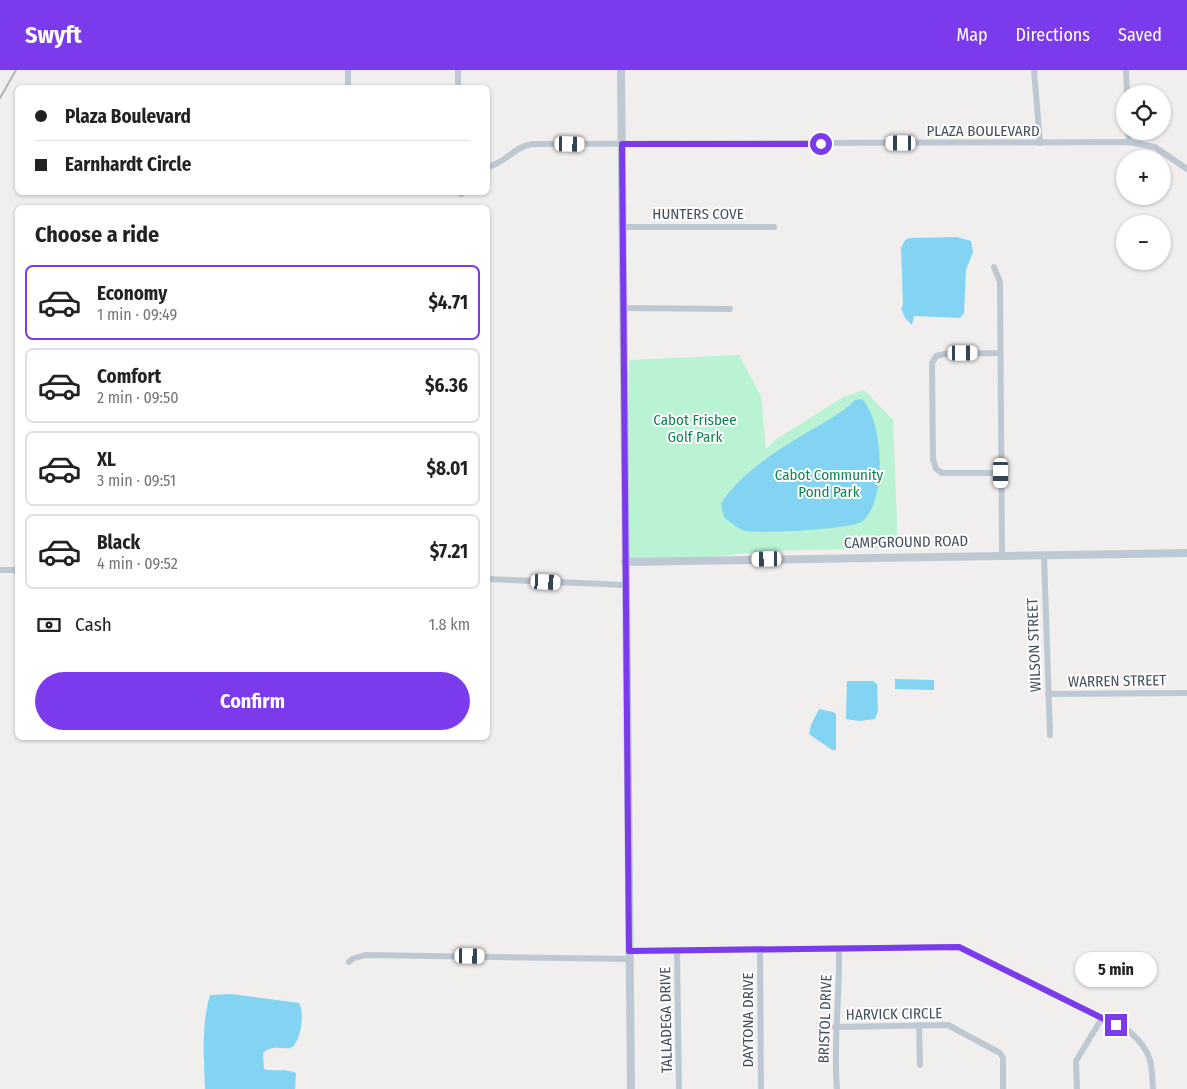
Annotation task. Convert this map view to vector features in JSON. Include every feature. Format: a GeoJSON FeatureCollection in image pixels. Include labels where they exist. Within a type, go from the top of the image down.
{"type":"FeatureCollection","features":[{"type":"Feature","properties":{"kind":"street"},"geometry":{"type":"LineString","coordinates":[[348,70],[348,85]]}},
{"type":"Feature","properties":{"kind":"street"},"geometry":{"type":"LineString","coordinates":[[458,70],[458,85]]}},
{"type":"Feature","properties":{"kind":"street"},"geometry":{"type":"LineString","coordinates":[[621,70],[631,1089]]}},
{"type":"Feature","properties":{"kind":"street"},"geometry":{"type":"LineString","coordinates":[[1034,70],[1040,143]]}},
{"type":"Feature","properties":{"kind":"street"},"geometry":{"type":"LineString","coordinates":[[1126,70],[1127,85]]}},
{"type":"Feature","properties":{"kind":"street","name":"PLAZA BOULEVARD"},"geometry":{"type":"LineString","coordinates":[[490,166],[498,164],[524,144],[1129,142],[1155,147],[1187,169]]}},
{"type":"Feature","properties":{"kind":"street","name":"HUNTERS COVE"},"geometry":{"type":"LineString","coordinates":[[622,227],[774,227]]}},
{"type":"Feature","properties":{"kind":"street"},"geometry":{"type":"LineString","coordinates":[[994,267],[1000,282],[1002,554]]}},
{"type":"Feature","properties":{"kind":"street"},"geometry":{"type":"LineString","coordinates":[[624,308],[730,309]]}},
{"type":"Feature","properties":{"kind":"street"},"geometry":{"type":"LineString","coordinates":[[1000,353],[945,354],[936,356],[932,363],[933,459],[936,469],[942,472],[1001,473]]}},
{"type":"Feature","properties":{"kind":"street","name":"CAMPGROUND ROAD"},"geometry":{"type":"LineString","coordinates":[[625,562],[1002,554],[1187,553]]}},
{"type":"Feature","properties":{"kind":"street","name":"WILSON STREET"},"geometry":{"type":"LineString","coordinates":[[1044,555],[1050,735]]}},
{"type":"Feature","properties":{"kind":"street"},"geometry":{"type":"LineString","coordinates":[[0,570],[15,570]]}},
{"type":"Feature","properties":{"kind":"street"},"geometry":{"type":"LineString","coordinates":[[490,579],[625,585]]}},
{"type":"Feature","properties":{"kind":"street","name":"WARREN STREET"},"geometry":{"type":"LineString","coordinates":[[1048,694],[1187,693]]}},
{"type":"Feature","properties":{"kind":"street"},"geometry":{"type":"LineString","coordinates":[[629,951],[839,950],[959,947],[1130,1032],[1145,1046],[1149,1058],[1153,1089]]}},
{"type":"Feature","properties":{"kind":"street","name":"DAYTONA DRIVE"},"geometry":{"type":"LineString","coordinates":[[760,950],[761,1089]]}},
{"type":"Feature","properties":{"kind":"street","name":"BRISTOL DRIVE"},"geometry":{"type":"LineString","coordinates":[[837,1089],[835,1027],[836,1003],[840,990],[839,950]]}},
{"type":"Feature","properties":{"kind":"street","name":"TALLADEGA DRIVE"},"geometry":{"type":"LineString","coordinates":[[677,951],[679,1089]]}},
{"type":"Feature","properties":{"kind":"street"},"geometry":{"type":"LineString","coordinates":[[349,962],[352,959],[365,955],[629,960]]}},
{"type":"Feature","properties":{"kind":"street"},"geometry":{"type":"LineString","coordinates":[[1076,1089],[1076,1061],[1102,1018]]}},
{"type":"Feature","properties":{"kind":"street"},"geometry":{"type":"LineString","coordinates":[[919,1025],[920,1064]]}},
{"type":"Feature","properties":{"kind":"street","name":"HARVICK CIRCLE"},"geometry":{"type":"LineString","coordinates":[[835,1027],[948,1025],[996,1050],[1003,1058],[1003,1089]]}},
{"type":"Feature","properties":{"kind":"green space"},"geometry":{"type":"Polygon","coordinates":[[[739,355],[761,396],[766,449],[775,440],[843,397],[864,390],[893,420],[898,548],[765,551],[686,560],[625,562],[629,360],[739,355]]]}},
{"type":"Feature","properties":{"kind":"water"},"geometry":{"type":"Polygon","coordinates":[[[957,237],[971,241],[973,252],[966,270],[964,313],[960,318],[914,316],[912,325],[905,318],[901,308],[903,306],[901,248],[905,240],[910,238],[957,237]]]}},
{"type":"Feature","properties":{"kind":"water"},"geometry":{"type":"Polygon","coordinates":[[[862,399],[875,425],[880,460],[876,496],[871,510],[863,521],[856,524],[826,528],[755,532],[740,529],[724,517],[721,504],[742,478],[764,460],[840,413],[855,400],[862,399]]]}},
{"type":"Feature","properties":{"kind":"water"},"geometry":{"type":"Polygon","coordinates":[[[895,679],[934,680],[934,690],[895,689],[895,679]]]}},
{"type":"Feature","properties":{"kind":"water"},"geometry":{"type":"Polygon","coordinates":[[[847,681],[873,681],[877,684],[878,711],[875,719],[859,721],[846,719],[847,681]]]}},
{"type":"Feature","properties":{"kind":"water"},"geometry":{"type":"Polygon","coordinates":[[[819,709],[836,714],[836,750],[832,750],[809,734],[819,709]]]}},
{"type":"Feature","properties":{"kind":"water"},"geometry":{"type":"Polygon","coordinates":[[[231,994],[299,1003],[302,1020],[300,1034],[294,1045],[291,1048],[273,1048],[263,1053],[264,1069],[296,1073],[295,1089],[205,1089],[204,1030],[210,995],[231,994]]]}},
{"type":"Feature","properties":{"kind":"railway"},"geometry":{"type":"LineString","coordinates":[[0,98],[16,70]]}},
{"type":"Feature","properties":{"kind":"route"},"geometry":{"type":"LineString","coordinates":[[821,144],[622,144],[629,951],[839,950],[959,947],[1116,1025]]}},
{"type":"Feature","properties":{"kind":"park label","name":"Cabot Frisbee Golf Park"},"geometry":{"type":"Point","coordinates":[695,428]}},
{"type":"Feature","properties":{"kind":"park label","name":"Cabot Community Pond Park"},"geometry":{"type":"Point","coordinates":[829,484]}}]}
